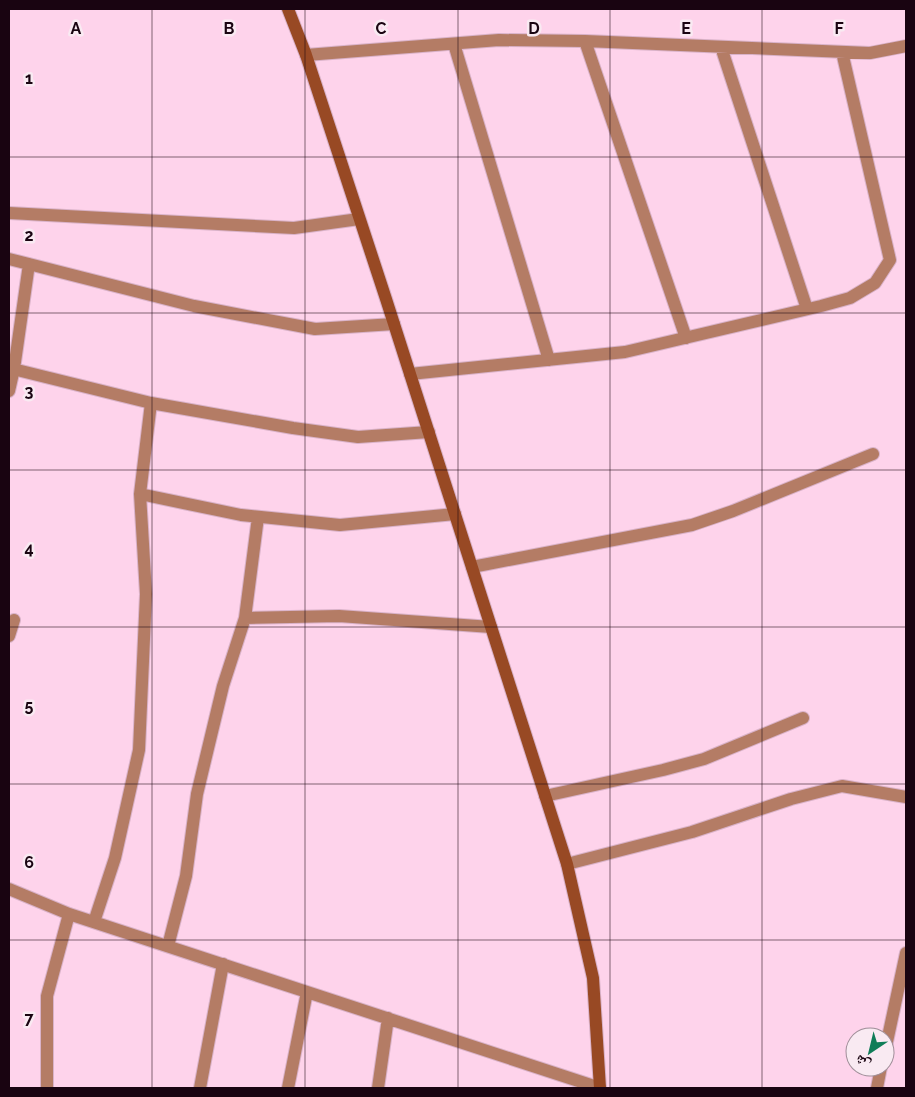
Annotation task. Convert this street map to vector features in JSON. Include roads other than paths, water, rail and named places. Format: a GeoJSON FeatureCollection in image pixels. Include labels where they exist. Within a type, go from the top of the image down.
{"type":"FeatureCollection","features":[{"type":"Feature","properties":{"kind":"street"},"geometry":{"type":"LineString","coordinates":[[9,889],[69,914],[600,1088],[593,978],[567,864],[360,219],[306,55],[288,9]]}},
{"type":"Feature","properties":{"kind":"street"},"geometry":{"type":"LineString","coordinates":[[306,55],[499,40],[585,40],[870,53],[906,46]]}},
{"type":"Feature","properties":{"kind":"street"},"geometry":{"type":"LineString","coordinates":[[585,40],[686,338]]}},
{"type":"Feature","properties":{"kind":"street"},"geometry":{"type":"LineString","coordinates":[[454,44],[550,360]]}},
{"type":"Feature","properties":{"kind":"street"},"geometry":{"type":"LineString","coordinates":[[721,47],[807,309]]}},
{"type":"Feature","properties":{"kind":"street"},"geometry":{"type":"LineString","coordinates":[[410,374],[625,352],[850,298],[875,283],[890,260],[842,52]]}},
{"type":"Feature","properties":{"kind":"street"},"geometry":{"type":"LineString","coordinates":[[9,213],[294,228],[360,219]]}},
{"type":"Feature","properties":{"kind":"street"},"geometry":{"type":"LineString","coordinates":[[9,259],[194,306],[315,329],[394,324]]}},
{"type":"Feature","properties":{"kind":"street"},"geometry":{"type":"LineString","coordinates":[[9,391],[11,368],[29,264]]}},
{"type":"Feature","properties":{"kind":"street"},"geometry":{"type":"LineString","coordinates":[[11,368],[151,403],[293,428],[358,437],[429,432]]}},
{"type":"Feature","properties":{"kind":"street"},"geometry":{"type":"LineString","coordinates":[[94,922],[115,858],[139,750],[146,594],[140,494],[151,403]]}},
{"type":"Feature","properties":{"kind":"street"},"geometry":{"type":"LineString","coordinates":[[472,566],[692,525],[733,511],[873,454]]}},
{"type":"Feature","properties":{"kind":"street"},"geometry":{"type":"LineString","coordinates":[[140,494],[242,515],[340,525],[455,514]]}},
{"type":"Feature","properties":{"kind":"street"},"geometry":{"type":"LineString","coordinates":[[168,946],[186,876],[197,794],[223,686],[245,618],[258,517]]}},
{"type":"Feature","properties":{"kind":"street"},"geometry":{"type":"LineString","coordinates":[[245,618],[339,616],[491,627]]}},
{"type":"Feature","properties":{"kind":"street"},"geometry":{"type":"LineString","coordinates":[[9,636],[14,620]]}},
{"type":"Feature","properties":{"kind":"street"},"geometry":{"type":"LineString","coordinates":[[546,796],[704,759],[803,718]]}},
{"type":"Feature","properties":{"kind":"street"},"geometry":{"type":"LineString","coordinates":[[567,864],[692,832],[791,799],[842,786],[906,797]]}},
{"type":"Feature","properties":{"kind":"street"},"geometry":{"type":"LineString","coordinates":[[47,1088],[47,996],[69,914]]}},
{"type":"Feature","properties":{"kind":"street"},"geometry":{"type":"LineString","coordinates":[[890,1027],[906,953]]}},
{"type":"Feature","properties":{"kind":"street"},"geometry":{"type":"LineString","coordinates":[[200,1088],[223,964]]}},
{"type":"Feature","properties":{"kind":"street"},"geometry":{"type":"LineString","coordinates":[[288,1088],[307,992]]}},
{"type":"Feature","properties":{"kind":"street"},"geometry":{"type":"LineString","coordinates":[[378,1088],[388,1018]]}}]}
